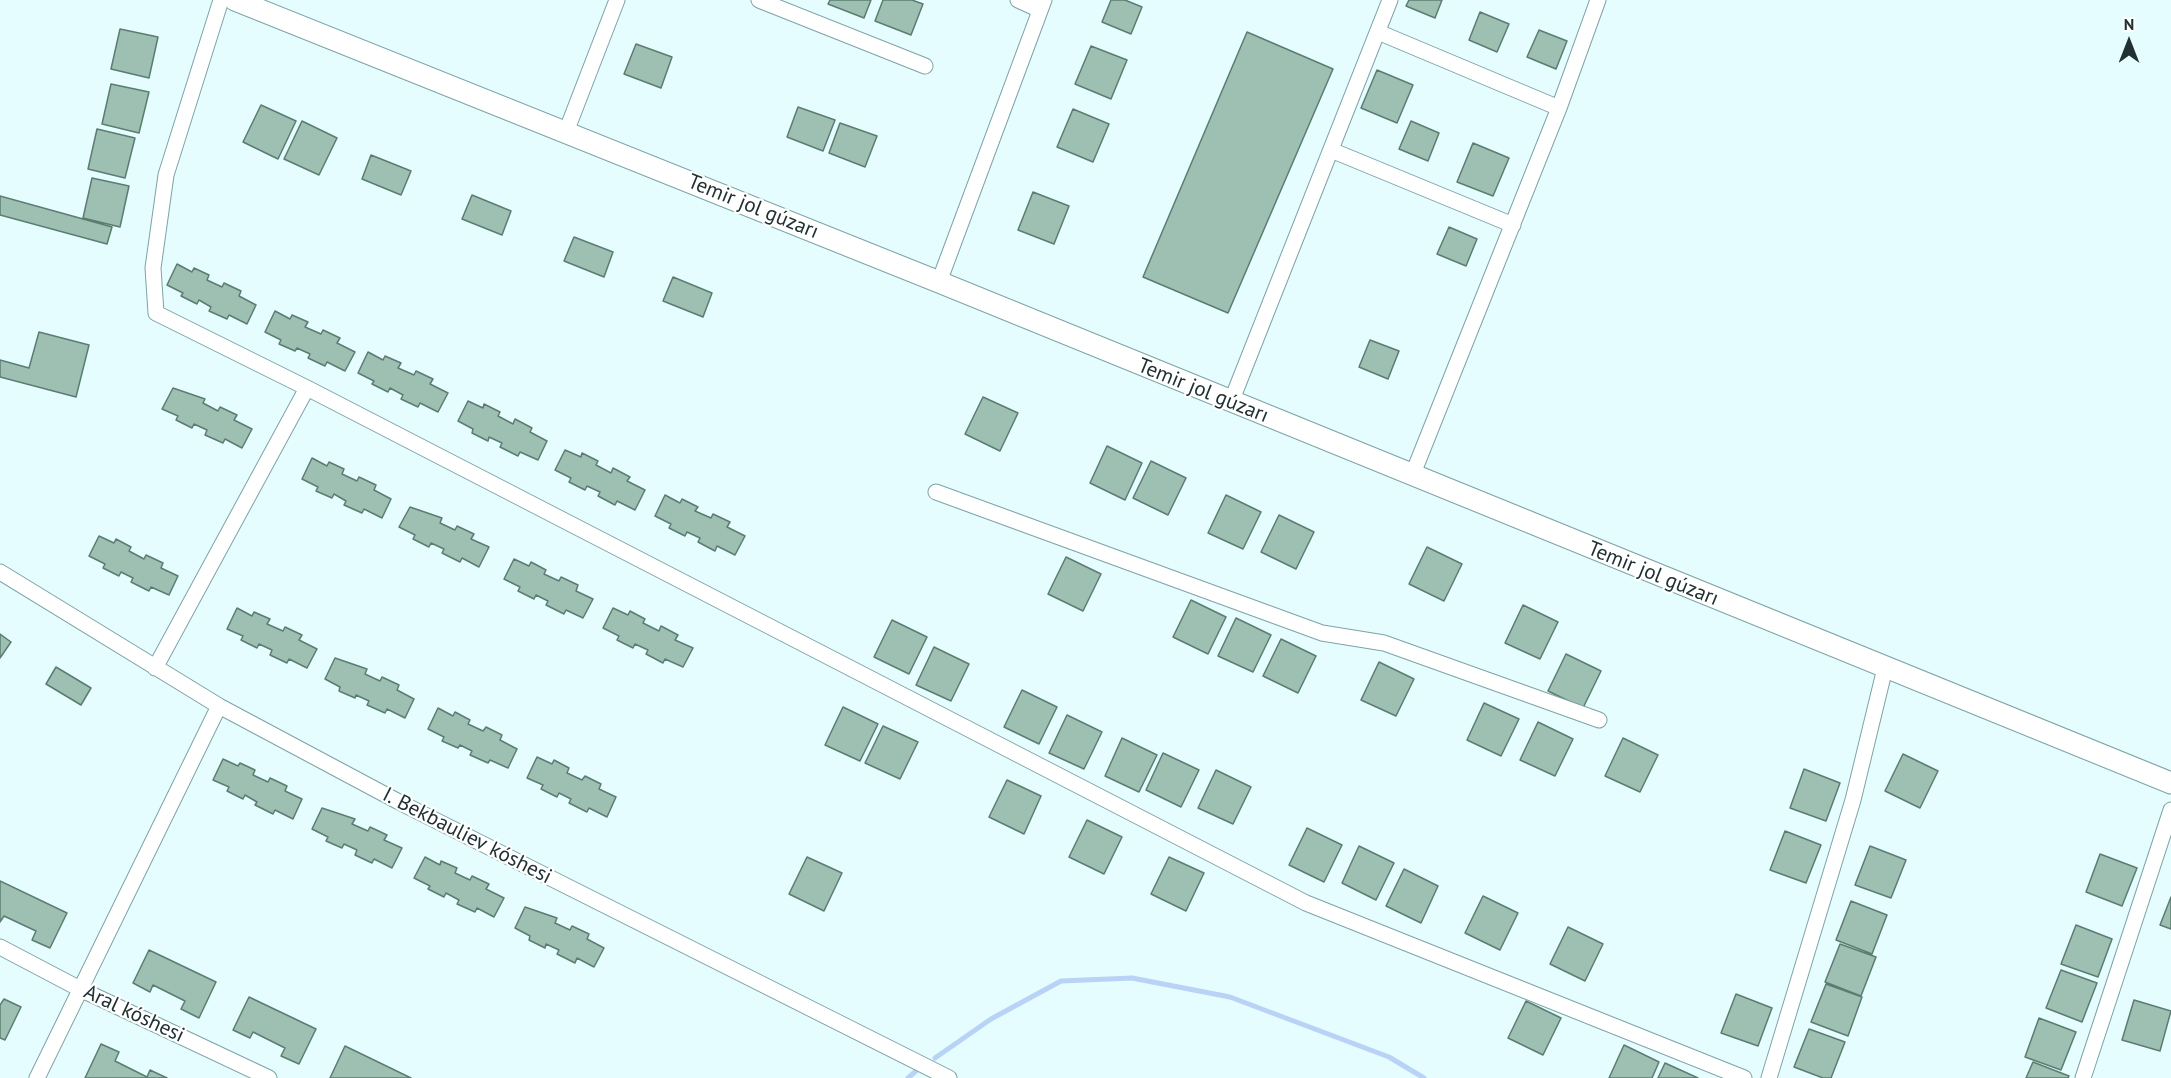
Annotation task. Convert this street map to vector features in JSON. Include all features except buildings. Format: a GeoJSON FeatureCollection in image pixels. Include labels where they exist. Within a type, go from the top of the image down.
{"type":"FeatureCollection","features":[{"type":"Feature","properties":{"kind":"street"},"geometry":{"type":"LineString","coordinates":[[221,0],[166,175],[153,268],[156,313],[307,388],[1306,903],[1744,1078]]}},
{"type":"Feature","properties":{"kind":"street","name":"Temir jol gúzarı"},"geometry":{"type":"LineString","coordinates":[[235,0],[939,282],[2171,783]]}},
{"type":"Feature","properties":{"kind":"street"},"geometry":{"type":"LineString","coordinates":[[566,132],[617,0]]}},
{"type":"Feature","properties":{"kind":"street"},"geometry":{"type":"LineString","coordinates":[[759,0],[925,66]]}},
{"type":"Feature","properties":{"kind":"street"},"geometry":{"type":"LineString","coordinates":[[939,282],[1042,5],[1018,0]]}},
{"type":"Feature","properties":{"kind":"street"},"geometry":{"type":"LineString","coordinates":[[1231,402],[1390,0]]}},
{"type":"Feature","properties":{"kind":"street"},"geometry":{"type":"LineString","coordinates":[[1412,476],[1559,108],[1598,0]]}},
{"type":"Feature","properties":{"kind":"street"},"geometry":{"type":"LineString","coordinates":[[1378,32],[1559,108]]}},
{"type":"Feature","properties":{"kind":"street"},"geometry":{"type":"LineString","coordinates":[[1331,150],[1513,225]]}},
{"type":"Feature","properties":{"kind":"street"},"geometry":{"type":"LineString","coordinates":[[155,668],[307,388]]}},
{"type":"Feature","properties":{"kind":"street"},"geometry":{"type":"LineString","coordinates":[[936,492],[1322,633],[1384,643],[1599,720]]}},
{"type":"Feature","properties":{"kind":"street","name":"I. Bekbauliev kóshesi"},"geometry":{"type":"LineString","coordinates":[[0,572],[219,706],[399,802],[946,1077]]}},
{"type":"Feature","properties":{"kind":"street"},"geometry":{"type":"LineString","coordinates":[[1769,1078],[1853,800],[1885,668]]}},
{"type":"Feature","properties":{"kind":"street"},"geometry":{"type":"LineString","coordinates":[[37,1078],[219,706]]}},
{"type":"Feature","properties":{"kind":"street"},"geometry":{"type":"LineString","coordinates":[[2083,1078],[2171,810]]}},
{"type":"Feature","properties":{"kind":"street","name":"Aral kóshesi"},"geometry":{"type":"LineString","coordinates":[[0,948],[80,989],[269,1078]]}},
{"type":"Feature","properties":{"kind":"waterway"},"geometry":{"type":"LineString","coordinates":[[935,1058],[991,1019],[1061,981],[1132,978],[1230,997],[1389,1057],[1424,1078]]}},
{"type":"Feature","properties":{"kind":"waterway"},"geometry":{"type":"LineString","coordinates":[[908,1078],[916,1071]]}}]}
